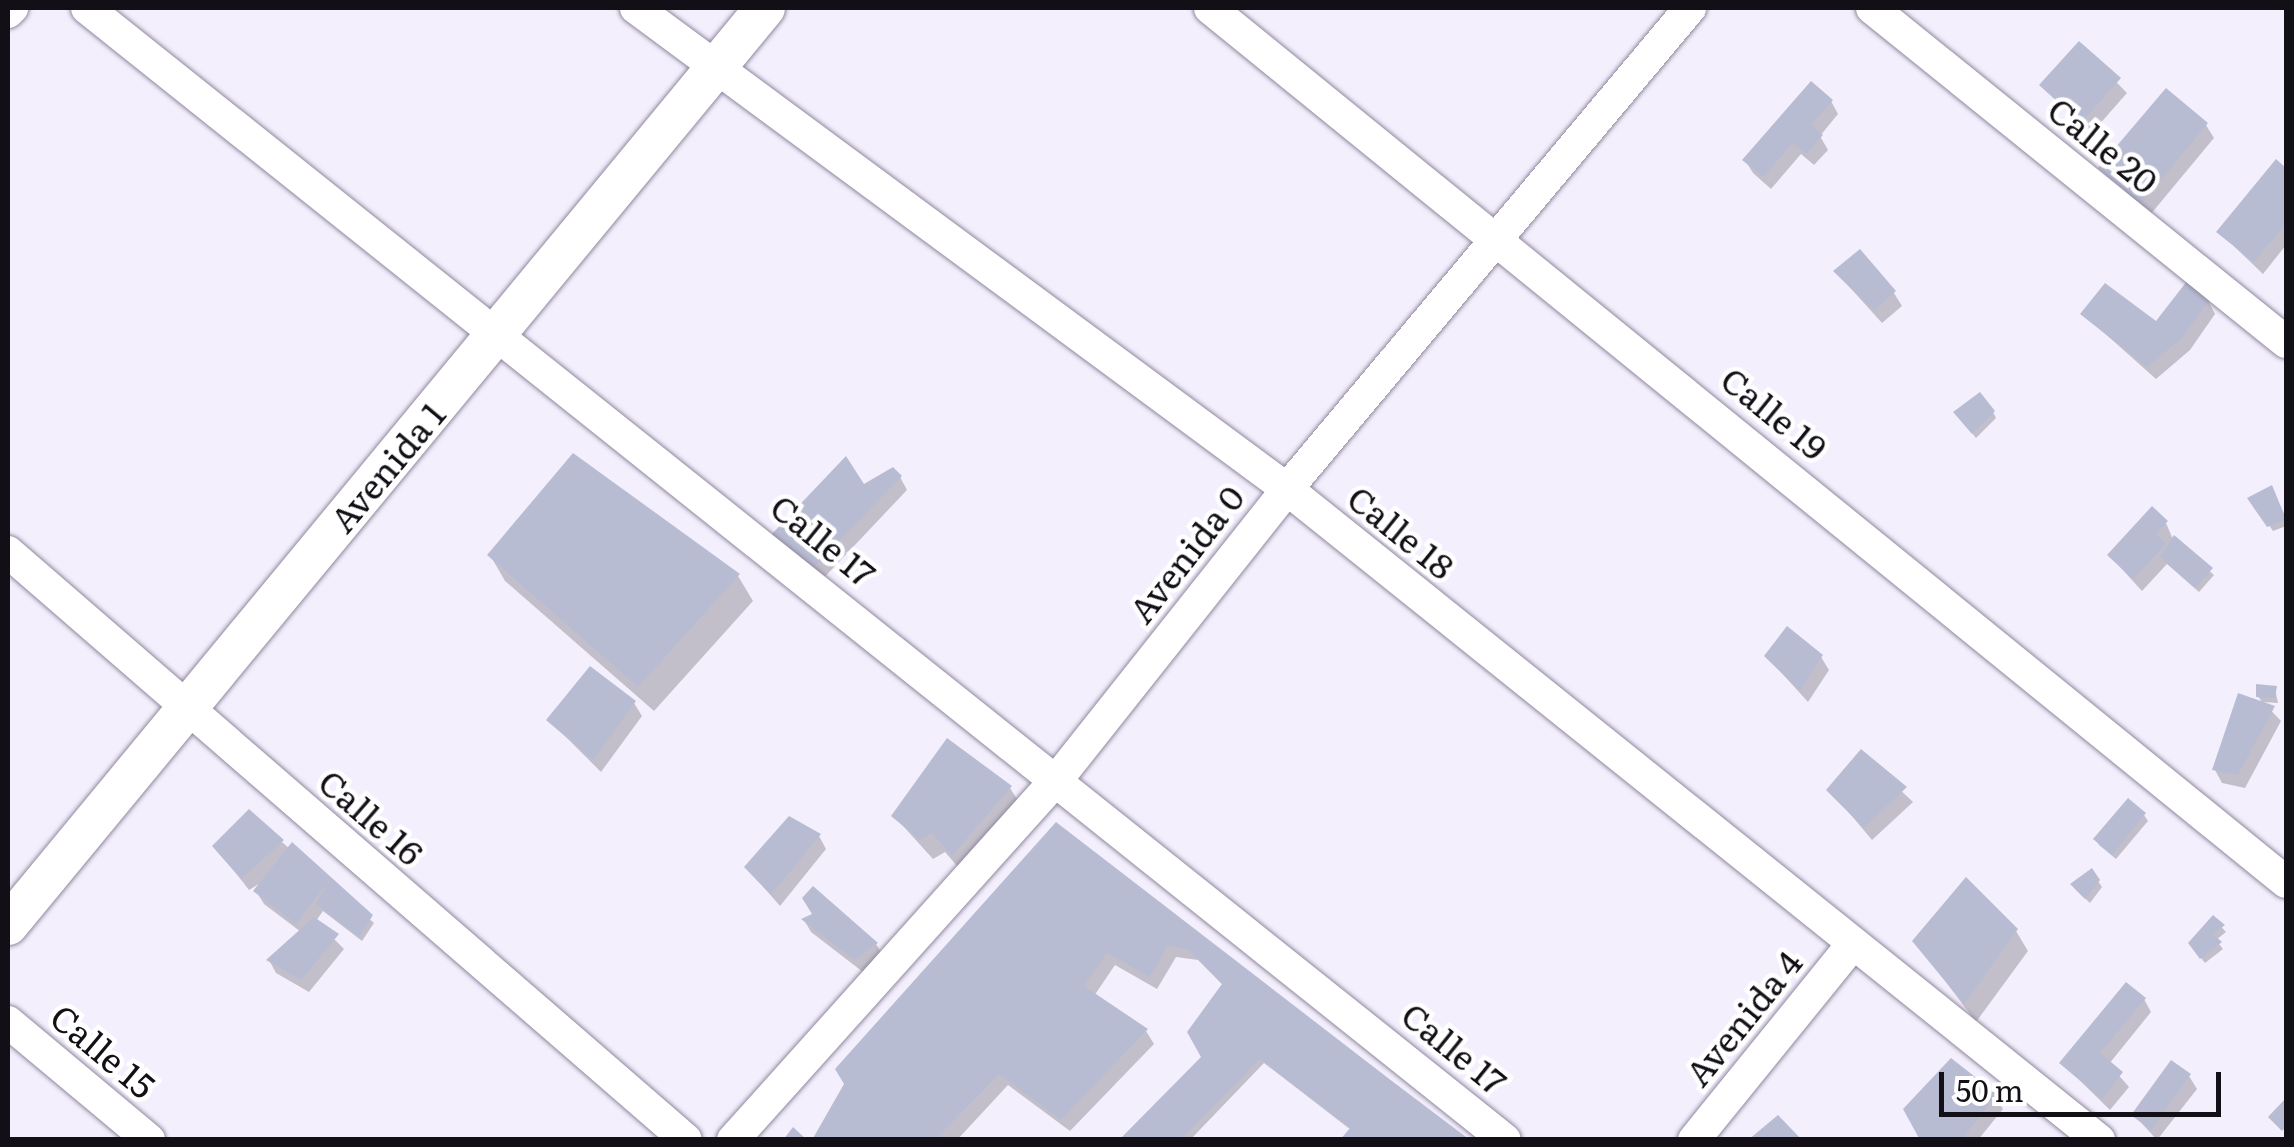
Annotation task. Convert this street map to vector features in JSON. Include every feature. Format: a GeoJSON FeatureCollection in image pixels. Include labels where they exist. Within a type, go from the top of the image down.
{"type":"FeatureCollection","features":[{"type":"Feature","properties":{"kind":"street","name":"Calle 17"},"geometry":{"type":"LineString","coordinates":[[87,8],[1059,777],[1505,1140]]}},
{"type":"Feature","properties":{"kind":"street","name":"Calle 18"},"geometry":{"type":"LineString","coordinates":[[636,8],[1287,490],[2099,1140]]}},
{"type":"Feature","properties":{"kind":"street","name":"Avenida 1"},"geometry":{"type":"LineString","coordinates":[[8,925],[765,8]]}},
{"type":"Feature","properties":{"kind":"street","name":"Calle 19"},"geometry":{"type":"LineString","coordinates":[[1210,8],[1497,237],[2286,882]]}},
{"type":"Feature","properties":{"kind":"street","name":"Avenida 0"},"geometry":{"type":"LineString","coordinates":[[733,1140],[1059,777],[1287,490],[1690,8]]}},
{"type":"Feature","properties":{"kind":"street","name":"Calle 20"},"geometry":{"type":"LineString","coordinates":[[1872,8],[2286,342]]}},
{"type":"Feature","properties":{"kind":"street","name":"Calle 16"},"geometry":{"type":"LineString","coordinates":[[8,552],[686,1140]]}},
{"type":"Feature","properties":{"kind":"street","name":"Avenida 4"},"geometry":{"type":"LineString","coordinates":[[1694,1140],[1852,945]]}},
{"type":"Feature","properties":{"kind":"street","name":"Calle 15"},"geometry":{"type":"LineString","coordinates":[[8,1022],[149,1140]]}},
{"type":"Feature","properties":{"kind":"building"},"geometry":{"type":"Polygon","coordinates":[[[2079,41],[2121,78],[2081,123],[2039,85],[2079,41]]]}},
{"type":"Feature","properties":{"kind":"building"},"geometry":{"type":"Polygon","coordinates":[[[1811,81],[1833,100],[1811,125],[1823,135],[1806,154],[1793,143],[1763,177],[1742,160],[1811,81]]]}},
{"type":"Feature","properties":{"kind":"building"},"geometry":{"type":"Polygon","coordinates":[[[2166,88],[2208,123],[2141,204],[2098,168],[2166,88]]]}},
{"type":"Feature","properties":{"kind":"building"},"geometry":{"type":"Polygon","coordinates":[[[2276,159],[2286,168],[2286,223],[2254,262],[2216,232],[2276,159]]]}},
{"type":"Feature","properties":{"kind":"building"},"geometry":{"type":"Polygon","coordinates":[[[1860,249],[1896,291],[1874,311],[1833,271],[1860,249]]]}},
{"type":"Feature","properties":{"kind":"building"},"geometry":{"type":"Polygon","coordinates":[[[2187,281],[2210,299],[2183,337],[2147,367],[2080,314],[2105,283],[2156,321],[2187,281]]]}},
{"type":"Feature","properties":{"kind":"building"},"geometry":{"type":"Polygon","coordinates":[[[1980,392],[1995,411],[1972,434],[1953,412],[1980,392]]]}},
{"type":"Feature","properties":{"kind":"building"},"geometry":{"type":"Polygon","coordinates":[[[573,453],[740,574],[638,687],[487,555],[573,453]]]}},
{"type":"Feature","properties":{"kind":"building"},"geometry":{"type":"Polygon","coordinates":[[[846,456],[864,484],[893,467],[902,476],[809,572],[769,537],[846,456]]]}},
{"type":"Feature","properties":{"kind":"building"},"geometry":{"type":"Polygon","coordinates":[[[2272,485],[2286,519],[2267,527],[2247,498],[2272,485]]]}},
{"type":"Feature","properties":{"kind":"building"},"geometry":{"type":"Polygon","coordinates":[[[2152,506],[2168,521],[2156,534],[2166,544],[2133,579],[2107,555],[2152,506]]]}},
{"type":"Feature","properties":{"kind":"building"},"geometry":{"type":"Polygon","coordinates":[[[2174,535],[2213,568],[2195,588],[2160,557],[2174,535]]]}},
{"type":"Feature","properties":{"kind":"building"},"geometry":{"type":"Polygon","coordinates":[[[1787,626],[1823,655],[1800,691],[1764,656],[1787,626]]]}},
{"type":"Feature","properties":{"kind":"building"},"geometry":{"type":"Polygon","coordinates":[[[590,666],[636,701],[593,760],[546,720],[590,666]]]}},
{"type":"Feature","properties":{"kind":"building"},"geometry":{"type":"Polygon","coordinates":[[[2256,684],[2277,686],[2275,698],[2256,697],[2256,684]]]}},
{"type":"Feature","properties":{"kind":"building"},"geometry":{"type":"Polygon","coordinates":[[[2238,693],[2275,706],[2238,775],[2212,770],[2238,693]]]}},
{"type":"Feature","properties":{"kind":"building"},"geometry":{"type":"Polygon","coordinates":[[[947,738],[1012,786],[952,856],[932,833],[920,840],[891,816],[947,738]]]}},
{"type":"Feature","properties":{"kind":"building"},"geometry":{"type":"Polygon","coordinates":[[[1861,749],[1907,787],[1864,828],[1826,790],[1861,749]]]}},
{"type":"Feature","properties":{"kind":"building"},"geometry":{"type":"Polygon","coordinates":[[[2128,798],[2146,813],[2112,855],[2093,839],[2128,798]]]}},
{"type":"Feature","properties":{"kind":"building"},"geometry":{"type":"Polygon","coordinates":[[[249,809],[284,840],[241,879],[212,846],[249,809]]]}},
{"type":"Feature","properties":{"kind":"building"},"geometry":{"type":"Polygon","coordinates":[[[789,816],[821,834],[771,895],[744,867],[789,816]]]}},
{"type":"Feature","properties":{"kind":"building"},"geometry":{"type":"Polygon","coordinates":[[[1056,822],[1470,1140],[1340,1140],[1350,1128],[1260,1059],[1180,1140],[1119,1140],[1201,1057],[1187,1032],[1222,984],[1189,950],[1168,945],[1150,977],[1107,953],[1084,986],[1148,1029],[1061,1120],[999,1074],[935,1140],[812,1140],[844,1084],[835,1069],[1056,822]]]}},
{"type":"Feature","properties":{"kind":"building"},"geometry":{"type":"Polygon","coordinates":[[[292,842],[373,915],[359,937],[316,904],[329,881],[296,924],[253,891],[292,842]]]}},
{"type":"Feature","properties":{"kind":"building"},"geometry":{"type":"Polygon","coordinates":[[[2092,868],[2100,880],[2085,899],[2070,884],[2092,868]]]}},
{"type":"Feature","properties":{"kind":"building"},"geometry":{"type":"Polygon","coordinates":[[[1966,877],[2018,929],[1964,1004],[1912,941],[1966,877]]]}},
{"type":"Feature","properties":{"kind":"building"},"geometry":{"type":"Polygon","coordinates":[[[813,886],[878,943],[854,960],[801,919],[812,914],[802,898],[813,886]]]}},
{"type":"Feature","properties":{"kind":"building"},"geometry":{"type":"Polygon","coordinates":[[[2213,915],[2225,925],[2213,934],[2222,942],[2200,959],[2188,943],[2213,915]]]}},
{"type":"Feature","properties":{"kind":"building"},"geometry":{"type":"Polygon","coordinates":[[[314,917],[339,934],[301,980],[266,960],[314,917]]]}},
{"type":"Feature","properties":{"kind":"building"},"geometry":{"type":"Polygon","coordinates":[[[2126,982],[2146,998],[2100,1053],[2123,1072],[2102,1099],[2059,1063],[2126,982]]]}},
{"type":"Feature","properties":{"kind":"building"},"geometry":{"type":"Polygon","coordinates":[[[1951,1058],[1997,1094],[1961,1140],[1920,1140],[1903,1109],[1951,1058]]]}},
{"type":"Feature","properties":{"kind":"building"},"geometry":{"type":"Polygon","coordinates":[[[2171,1060],[2191,1074],[2151,1130],[2131,1115],[2171,1060]]]}},
{"type":"Feature","properties":{"kind":"building"},"geometry":{"type":"Polygon","coordinates":[[[2286,1098],[2286,1127],[2282,1131],[2268,1117],[2286,1098]]]}},
{"type":"Feature","properties":{"kind":"building"},"geometry":{"type":"Polygon","coordinates":[[[1778,1115],[1802,1140],[1748,1140],[1778,1115]]]}},
{"type":"Feature","properties":{"kind":"building"},"geometry":{"type":"Polygon","coordinates":[[[793,1127],[807,1140],[783,1140],[793,1127]]]}}]}
